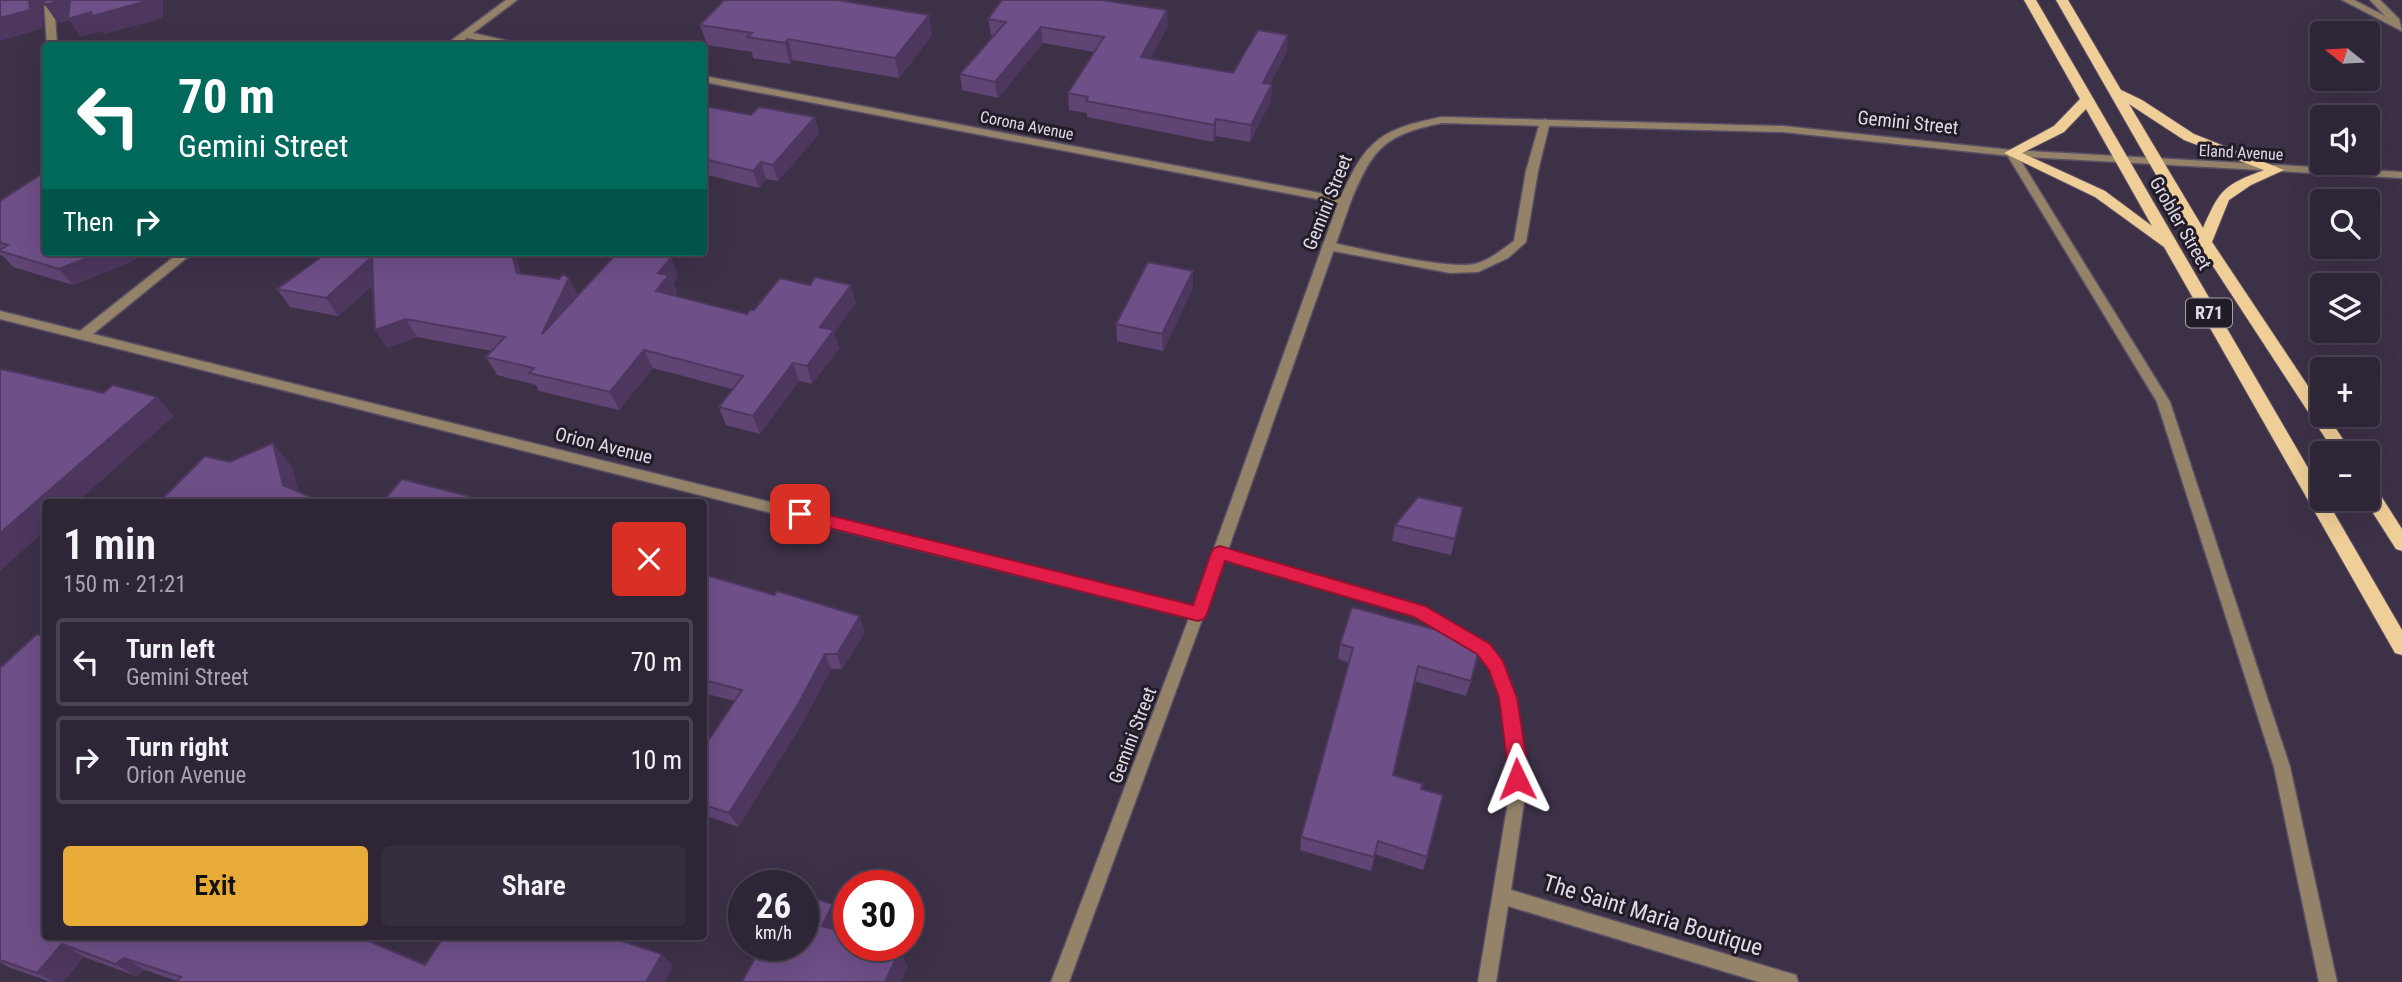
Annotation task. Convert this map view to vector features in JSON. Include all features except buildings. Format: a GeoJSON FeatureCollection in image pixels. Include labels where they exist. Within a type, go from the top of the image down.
{"type":"FeatureCollection","features":[{"type":"Feature","properties":{"kind":"main road","name":"Grobler Street"},"geometry":{"type":"LineString","coordinates":[[2030,0],[2402,647]]}},
{"type":"Feature","properties":{"kind":"main road","name":"Grobler Street"},"geometry":{"type":"LineString","coordinates":[[2062,0],[2154,163],[2336,441]]}},
{"type":"Feature","properties":{"kind":"main road"},"geometry":{"type":"LineString","coordinates":[[2114,92],[2137,103],[2189,138],[2277,170]]}},
{"type":"Feature","properties":{"kind":"main road"},"geometry":{"type":"LineString","coordinates":[[2011,153],[2059,129],[2087,100]]}},
{"type":"Feature","properties":{"kind":"main road"},"geometry":{"type":"LineString","coordinates":[[2011,153],[2100,194],[2169,244]]}},
{"type":"Feature","properties":{"kind":"main road"},"geometry":{"type":"LineString","coordinates":[[2204,243],[2223,198],[2246,182],[2277,170]]}},
{"type":"Feature","properties":{"kind":"main road"},"geometry":{"type":"LineString","coordinates":[[2380,509],[2402,544]]}},
{"type":"Feature","properties":{"kind":"street"},"geometry":{"type":"LineString","coordinates":[[49,0],[52,42]]}},
{"type":"Feature","properties":{"kind":"street"},"geometry":{"type":"LineString","coordinates":[[454,42],[512,0]]}},
{"type":"Feature","properties":{"kind":"street"},"geometry":{"type":"LineString","coordinates":[[2347,0],[2402,27]]}},
{"type":"Feature","properties":{"kind":"street"},"geometry":{"type":"LineString","coordinates":[[2375,0],[2402,27]]}},
{"type":"Feature","properties":{"kind":"street"},"geometry":{"type":"LineString","coordinates":[[464,34],[505,42]]}},
{"type":"Feature","properties":{"kind":"street","name":"Corona Avenue"},"geometry":{"type":"LineString","coordinates":[[707,80],[1345,201]]}},
{"type":"Feature","properties":{"kind":"street","name":"Gemini Street"},"geometry":{"type":"LineString","coordinates":[[1060,982],[1198,614],[1328,246],[1360,163],[1374,144],[1415,124],[1442,120],[1545,122],[1783,129],[2011,153],[2120,160]]}},
{"type":"Feature","properties":{"kind":"street"},"geometry":{"type":"LineString","coordinates":[[1328,246],[1450,269],[1478,268],[1504,255],[1520,242],[1532,171],[1545,122]]}},
{"type":"Feature","properties":{"kind":"street"},"geometry":{"type":"LineString","coordinates":[[2011,153],[2163,402],[2282,767],[2328,982]]}},
{"type":"Feature","properties":{"kind":"street","name":"Eland Avenue"},"geometry":{"type":"LineString","coordinates":[[2120,160],[2402,175]]}},
{"type":"Feature","properties":{"kind":"street"},"geometry":{"type":"LineString","coordinates":[[83,335],[183,256]]}},
{"type":"Feature","properties":{"kind":"street","name":"Orion Avenue"},"geometry":{"type":"LineString","coordinates":[[0,315],[1198,614]]}},
{"type":"Feature","properties":{"kind":"street"},"geometry":{"type":"LineString","coordinates":[[1220,553],[1419,611],[1483,649],[1497,667],[1508,698],[1517,755],[1516,802],[1488,982]]}},
{"type":"Feature","properties":{"kind":"street","name":"The Saint Maria Boutique"},"geometry":{"type":"LineString","coordinates":[[1503,896],[1789,982]]}},
{"type":"Feature","properties":{"kind":"route"},"geometry":{"type":"LineString","coordinates":[[800,514],[1198,614],[1220,553],[1419,611],[1468,638],[1483,649],[1497,667],[1508,698],[1517,755],[1517,779]]}}]}
